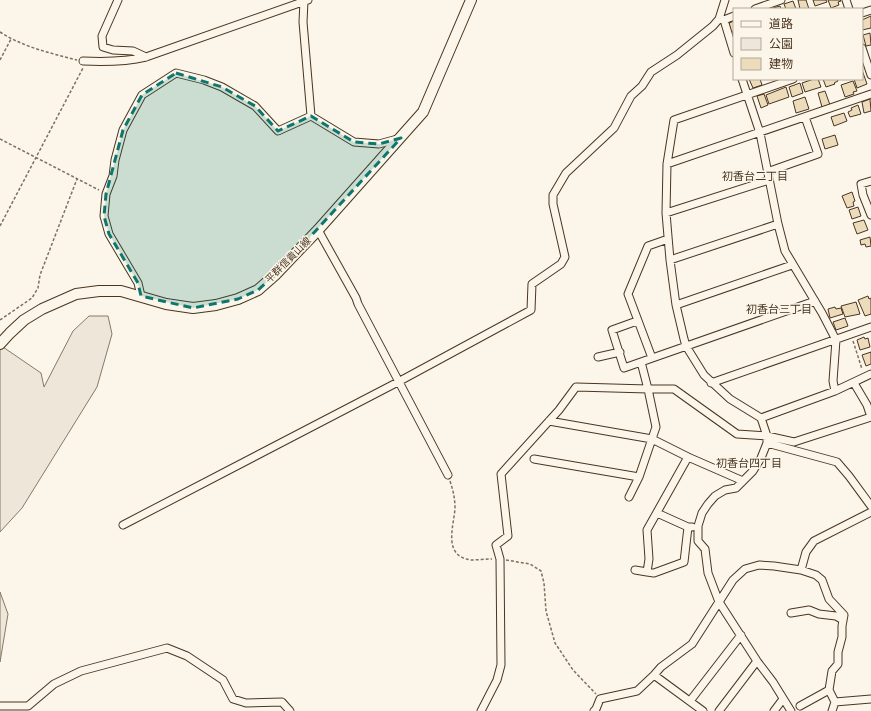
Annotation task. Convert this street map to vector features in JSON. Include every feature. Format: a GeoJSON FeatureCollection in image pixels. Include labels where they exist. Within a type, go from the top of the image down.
{"type":"FeatureCollection","features":[{"type":"Feature","properties":{"kind":"main road","name":"平群信貴山線"},"geometry":{"type":"LineString","coordinates":[[0,344],[24,320],[42,309],[76,294],[99,291],[122,291],[166,304],[193,308],[216,305],[238,299],[258,290],[275,275],[318,230],[423,112],[471,0]]}},
{"type":"Feature","properties":{"kind":"street"},"geometry":{"type":"LineString","coordinates":[[118,0],[102,36],[103,47],[113,50],[133,51],[146,57]]}},
{"type":"Feature","properties":{"kind":"street"},"geometry":{"type":"LineString","coordinates":[[725,0],[722,19],[733,50]]}},
{"type":"Feature","properties":{"kind":"street"},"geometry":{"type":"LineString","coordinates":[[758,8],[780,0]]}},
{"type":"Feature","properties":{"kind":"street"},"geometry":{"type":"LineString","coordinates":[[83,61],[128,61],[146,57],[306,1],[303,22],[311,116]]}},
{"type":"Feature","properties":{"kind":"street"},"geometry":{"type":"LineString","coordinates":[[123,525],[398,382],[531,310],[532,284],[561,264],[565,257],[553,204],[553,195],[566,173],[614,128],[631,96],[642,86],[651,72],[677,56],[722,19],[733,16]]}},
{"type":"Feature","properties":{"kind":"street"},"geometry":{"type":"LineString","coordinates":[[865,52],[871,75]]}},
{"type":"Feature","properties":{"kind":"street"},"geometry":{"type":"LineString","coordinates":[[141,296],[138,283],[109,234],[104,216],[106,194],[113,176],[122,130],[142,95],[176,73],[204,80],[255,106],[278,132],[311,116]]}},
{"type":"Feature","properties":{"kind":"street"},"geometry":{"type":"LineString","coordinates":[[742,80],[760,133],[778,224],[785,250],[792,265],[836,340],[833,381],[835,391]]}},
{"type":"Feature","properties":{"kind":"street"},"geometry":{"type":"LineString","coordinates":[[790,80],[674,120],[667,164],[666,213],[676,305],[686,346],[704,375],[711,383],[730,399],[761,418],[767,440],[761,458],[753,471],[736,488],[725,490],[715,496],[708,504],[702,513],[698,526],[698,540],[705,549],[708,573],[719,602],[791,711]]}},
{"type":"Feature","properties":{"kind":"street"},"geometry":{"type":"LineString","coordinates":[[667,164],[871,94]]}},
{"type":"Feature","properties":{"kind":"street"},"geometry":{"type":"LineString","coordinates":[[311,116],[354,142],[379,144],[401,138]]}},
{"type":"Feature","properties":{"kind":"street"},"geometry":{"type":"LineString","coordinates":[[767,172],[818,154],[805,117]]}},
{"type":"Feature","properties":{"kind":"street"},"geometry":{"type":"LineString","coordinates":[[666,213],[769,180]]}},
{"type":"Feature","properties":{"kind":"street"},"geometry":{"type":"LineString","coordinates":[[871,181],[861,184],[863,195],[871,215]]}},
{"type":"Feature","properties":{"kind":"street"},"geometry":{"type":"LineString","coordinates":[[670,260],[778,224]]}},
{"type":"Feature","properties":{"kind":"street"},"geometry":{"type":"LineString","coordinates":[[318,230],[356,298],[398,382],[448,475]]}},
{"type":"Feature","properties":{"kind":"street"},"geometry":{"type":"LineString","coordinates":[[652,358],[628,294],[648,246],[668,239]]}},
{"type":"Feature","properties":{"kind":"street"},"geometry":{"type":"LineString","coordinates":[[676,305],[792,265]]}},
{"type":"Feature","properties":{"kind":"street"},"geometry":{"type":"LineString","coordinates":[[637,320],[612,330],[624,368],[815,302]]}},
{"type":"Feature","properties":{"kind":"street"},"geometry":{"type":"LineString","coordinates":[[711,383],[871,327]]}},
{"type":"Feature","properties":{"kind":"street"},"geometry":{"type":"LineString","coordinates":[[598,357],[620,352]]}},
{"type":"Feature","properties":{"kind":"street"},"geometry":{"type":"LineString","coordinates":[[629,497],[639,477],[656,427],[641,362]]}},
{"type":"Feature","properties":{"kind":"street"},"geometry":{"type":"LineString","coordinates":[[761,418],[835,391],[868,375]]}},
{"type":"Feature","properties":{"kind":"street"},"geometry":{"type":"LineString","coordinates":[[767,440],[794,442],[871,417],[854,382]]}},
{"type":"Feature","properties":{"kind":"street"},"geometry":{"type":"LineString","coordinates":[[481,711],[497,680],[501,665],[500,559],[496,545],[508,536],[501,474],[549,421],[576,387],[674,389],[737,434],[767,440],[837,462],[871,506]]}},
{"type":"Feature","properties":{"kind":"street"},"geometry":{"type":"LineString","coordinates":[[549,421],[652,439],[688,457],[743,481]]}},
{"type":"Feature","properties":{"kind":"street"},"geometry":{"type":"LineString","coordinates":[[646,572],[649,559],[647,530],[688,457]]}},
{"type":"Feature","properties":{"kind":"street"},"geometry":{"type":"LineString","coordinates":[[534,459],[639,477]]}},
{"type":"Feature","properties":{"kind":"street"},"geometry":{"type":"LineString","coordinates":[[802,570],[806,552],[814,541],[871,512]]}},
{"type":"Feature","properties":{"kind":"street"},"geometry":{"type":"LineString","coordinates":[[657,513],[688,527],[698,526]]}},
{"type":"Feature","properties":{"kind":"street"},"geometry":{"type":"LineString","coordinates":[[635,570],[654,572],[684,562],[688,527]]}},
{"type":"Feature","properties":{"kind":"street"},"geometry":{"type":"LineString","coordinates":[[597,710],[600,699],[637,691],[654,676],[661,666],[692,644],[733,580],[745,568],[759,565],[802,570],[816,575],[822,580],[829,599],[844,615],[842,638],[838,652],[838,664],[832,671],[829,690],[835,702],[832,711]]}},
{"type":"Feature","properties":{"kind":"street"},"geometry":{"type":"LineString","coordinates":[[791,613],[809,610],[819,614],[836,616],[843,620]]}},
{"type":"Feature","properties":{"kind":"street"},"geometry":{"type":"LineString","coordinates":[[690,701],[741,635]]}},
{"type":"Feature","properties":{"kind":"street"},"geometry":{"type":"LineString","coordinates":[[0,706],[28,706],[54,684],[81,671],[168,648],[187,656],[223,680],[233,699],[246,703],[282,702],[290,711]]}},
{"type":"Feature","properties":{"kind":"street"},"geometry":{"type":"LineString","coordinates":[[719,711],[757,661]]}},
{"type":"Feature","properties":{"kind":"street"},"geometry":{"type":"LineString","coordinates":[[654,676],[703,711]]}},
{"type":"Feature","properties":{"kind":"street"},"geometry":{"type":"LineString","coordinates":[[800,706],[829,690]]}},
{"type":"Feature","properties":{"kind":"street"},"geometry":{"type":"LineString","coordinates":[[774,711],[783,699]]}},
{"type":"Feature","properties":{"kind":"street"},"geometry":{"type":"LineString","coordinates":[[835,702],[871,699]]}},
{"type":"Feature","properties":{"kind":"path"},"geometry":{"type":"LineString","coordinates":[[0,32],[11,39],[37,50],[83,61],[83,70],[0,226]]}},
{"type":"Feature","properties":{"kind":"path"},"geometry":{"type":"LineString","coordinates":[[0,60],[11,39]]}},
{"type":"Feature","properties":{"kind":"path"},"geometry":{"type":"LineString","coordinates":[[0,138],[106,194]]}},
{"type":"Feature","properties":{"kind":"path"},"geometry":{"type":"LineString","coordinates":[[0,320],[32,298],[38,288],[40,275],[77,179]]}},
{"type":"Feature","properties":{"kind":"path"},"geometry":{"type":"LineString","coordinates":[[851,334],[868,375]]}},
{"type":"Feature","properties":{"kind":"path"},"geometry":{"type":"LineString","coordinates":[[448,475],[454,494],[455,509],[451,531],[452,545],[458,555],[470,560],[500,559],[530,564],[541,571],[544,583],[546,611],[555,643],[573,670],[600,699]]}},
{"type":"Feature","properties":{"kind":"highlighted area"},"geometry":{"type":"Polygon","coordinates":[[[176,73],[222,87],[255,106],[278,131],[311,116],[354,142],[379,144],[401,138],[275,275],[258,290],[238,299],[193,308],[141,296],[138,283],[109,234],[104,216],[106,194],[123,130],[142,95],[176,73]]]}},
{"type":"Feature","properties":{"kind":"green space"},"geometry":{"type":"Polygon","coordinates":[[[89,316],[108,316],[112,334],[97,387],[22,508],[0,532],[0,345],[41,373],[44,387],[73,331],[89,316]]]}},
{"type":"Feature","properties":{"kind":"green space"},"geometry":{"type":"Polygon","coordinates":[[[0,592],[8,614],[0,662],[0,592]]]}},
{"type":"Feature","properties":{"kind":"building"},"geometry":{"type":"Polygon","coordinates":[[[798,0],[806,0],[809,8],[800,8],[798,0]]]}},
{"type":"Feature","properties":{"kind":"building"},"geometry":{"type":"Polygon","coordinates":[[[813,0],[826,0],[827,2],[815,6],[813,0]]]}},
{"type":"Feature","properties":{"kind":"building"},"geometry":{"type":"Polygon","coordinates":[[[828,0],[841,1],[838,2],[839,5],[831,8],[828,0]]]}},
{"type":"Feature","properties":{"kind":"building"},"geometry":{"type":"Polygon","coordinates":[[[793,1],[796,8],[786,8],[784,4],[793,1]]]}},
{"type":"Feature","properties":{"kind":"building"},"geometry":{"type":"Polygon","coordinates":[[[871,16],[871,28],[863,30],[863,20],[871,16]]]}},
{"type":"Feature","properties":{"kind":"building"},"geometry":{"type":"Polygon","coordinates":[[[733,21],[733,32],[731,32],[729,23],[733,21]]]}},
{"type":"Feature","properties":{"kind":"building"},"geometry":{"type":"Polygon","coordinates":[[[870,33],[871,45],[866,46],[863,35],[870,33]]]}},
{"type":"Feature","properties":{"kind":"building"},"geometry":{"type":"Polygon","coordinates":[[[863,73],[867,84],[857,88],[854,80],[863,80],[863,73]]]}},
{"type":"Feature","properties":{"kind":"building"},"geometry":{"type":"Polygon","coordinates":[[[749,80],[760,80],[762,85],[753,88],[749,80]]]}},
{"type":"Feature","properties":{"kind":"building"},"geometry":{"type":"Polygon","coordinates":[[[811,80],[818,80],[821,87],[805,92],[802,83],[811,80]]]}},
{"type":"Feature","properties":{"kind":"building"},"geometry":{"type":"Polygon","coordinates":[[[823,80],[838,80],[834,83],[835,84],[826,87],[823,80]]]}},
{"type":"Feature","properties":{"kind":"building"},"geometry":{"type":"Polygon","coordinates":[[[853,81],[857,91],[853,92],[854,94],[845,97],[841,85],[853,81]]]}},
{"type":"Feature","properties":{"kind":"building"},"geometry":{"type":"Polygon","coordinates":[[[800,83],[803,93],[792,97],[789,87],[800,83]]]}},
{"type":"Feature","properties":{"kind":"building"},"geometry":{"type":"Polygon","coordinates":[[[786,87],[789,97],[769,104],[766,95],[786,87]]]}},
{"type":"Feature","properties":{"kind":"building"},"geometry":{"type":"Polygon","coordinates":[[[825,91],[830,105],[822,107],[818,93],[825,91]]]}},
{"type":"Feature","properties":{"kind":"building"},"geometry":{"type":"Polygon","coordinates":[[[764,94],[768,105],[761,108],[757,96],[764,94]]]}},
{"type":"Feature","properties":{"kind":"building"},"geometry":{"type":"Polygon","coordinates":[[[805,97],[809,109],[796,113],[793,101],[805,97]]]}},
{"type":"Feature","properties":{"kind":"building"},"geometry":{"type":"Polygon","coordinates":[[[870,99],[871,111],[864,113],[862,102],[870,99]]]}},
{"type":"Feature","properties":{"kind":"building"},"geometry":{"type":"Polygon","coordinates":[[[858,105],[861,114],[850,117],[848,112],[852,110],[851,108],[858,105]]]}},
{"type":"Feature","properties":{"kind":"building"},"geometry":{"type":"Polygon","coordinates":[[[844,113],[847,121],[834,126],[831,117],[844,113]]]}},
{"type":"Feature","properties":{"kind":"building"},"geometry":{"type":"Polygon","coordinates":[[[835,135],[838,145],[825,149],[822,139],[835,135]]]}},
{"type":"Feature","properties":{"kind":"building"},"geometry":{"type":"Polygon","coordinates":[[[852,192],[855,201],[853,202],[854,206],[847,208],[842,196],[852,192]]]}},
{"type":"Feature","properties":{"kind":"building"},"geometry":{"type":"Polygon","coordinates":[[[858,207],[861,216],[852,219],[849,210],[858,207]]]}},
{"type":"Feature","properties":{"kind":"building"},"geometry":{"type":"Polygon","coordinates":[[[864,220],[868,230],[857,234],[853,223],[864,220]]]}},
{"type":"Feature","properties":{"kind":"building"},"geometry":{"type":"Polygon","coordinates":[[[870,237],[871,246],[866,247],[865,244],[861,245],[860,240],[870,237]]]}},
{"type":"Feature","properties":{"kind":"building"},"geometry":{"type":"Polygon","coordinates":[[[868,296],[869,299],[871,298],[871,314],[865,316],[858,300],[868,296]]]}},
{"type":"Feature","properties":{"kind":"building"},"geometry":{"type":"Polygon","coordinates":[[[856,302],[860,314],[845,317],[841,306],[856,302]]]}},
{"type":"Feature","properties":{"kind":"building"},"geometry":{"type":"Polygon","coordinates":[[[835,307],[836,309],[841,308],[843,314],[830,318],[828,309],[835,307]]]}},
{"type":"Feature","properties":{"kind":"building"},"geometry":{"type":"Polygon","coordinates":[[[845,318],[848,326],[836,330],[833,322],[845,318]]]}},
{"type":"Feature","properties":{"kind":"building"},"geometry":{"type":"Polygon","coordinates":[[[864,337],[865,339],[868,338],[870,347],[860,350],[857,340],[864,337]]]}},
{"type":"Feature","properties":{"kind":"building"},"geometry":{"type":"Polygon","coordinates":[[[871,352],[871,364],[866,366],[862,355],[871,352]]]}},
{"type":"Feature","properties":{"kind":"district","name":"初香台二丁目"},"geometry":{"type":"Point","coordinates":[755,176]}},
{"type":"Feature","properties":{"kind":"district","name":"初香台三丁目"},"geometry":{"type":"Point","coordinates":[779,309]}},
{"type":"Feature","properties":{"kind":"district","name":"初香台四丁目"},"geometry":{"type":"Point","coordinates":[749,463]}}]}
